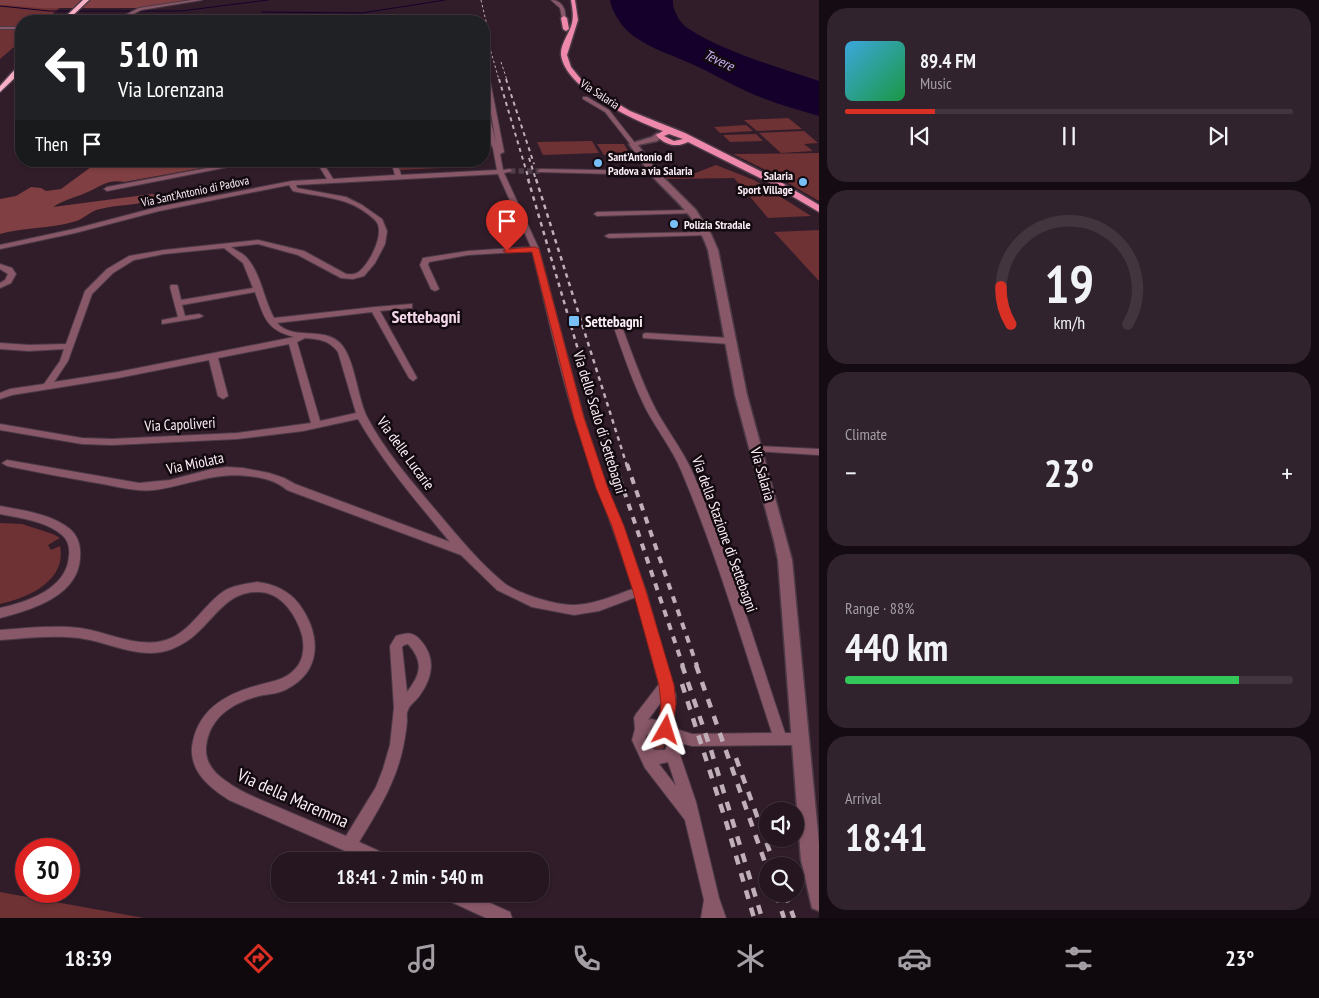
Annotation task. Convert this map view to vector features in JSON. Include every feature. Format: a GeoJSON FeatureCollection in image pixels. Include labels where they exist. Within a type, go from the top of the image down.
{"type":"FeatureCollection","features":[{"type":"Feature","properties":{"kind":"highway"},"geometry":{"type":"LineString","coordinates":[[70,15],[86,0]]}},
{"type":"Feature","properties":{"kind":"highway"},"geometry":{"type":"LineString","coordinates":[[75,15],[91,0]]}},
{"type":"Feature","properties":{"kind":"highway"},"geometry":{"type":"LineString","coordinates":[[0,83],[15,68]]}},
{"type":"Feature","properties":{"kind":"highway"},"geometry":{"type":"LineString","coordinates":[[0,90],[15,74]]}},
{"type":"Feature","properties":{"kind":"main road","name":"Via Salaria"},"geometry":{"type":"LineString","coordinates":[[568,0],[570,21],[558,52],[565,72],[576,84],[591,95],[657,129],[662,139],[671,142]]}},
{"type":"Feature","properties":{"kind":"main road","name":"Via Salaria"},"geometry":{"type":"LineString","coordinates":[[574,0],[575,22],[564,52],[566,64],[572,73],[586,86],[606,100],[674,132],[682,133],[688,138],[771,180],[819,209]]}},
{"type":"Feature","properties":{"kind":"main road"},"geometry":{"type":"LineString","coordinates":[[564,18],[566,29]]}},
{"type":"Feature","properties":{"kind":"main road"},"geometry":{"type":"LineString","coordinates":[[607,111],[632,117]]}},
{"type":"Feature","properties":{"kind":"main road"},"geometry":{"type":"LineString","coordinates":[[661,134],[674,132]]}},
{"type":"Feature","properties":{"kind":"main road"},"geometry":{"type":"LineString","coordinates":[[671,142],[684,142],[688,138]]}},
{"type":"Feature","properties":{"kind":"main road"},"geometry":{"type":"LineString","coordinates":[[671,142],[699,148],[743,170],[819,216]]}},
{"type":"Feature","properties":{"kind":"street"},"geometry":{"type":"LineString","coordinates":[[128,15],[140,9],[200,0]]}},
{"type":"Feature","properties":{"kind":"street"},"geometry":{"type":"LineString","coordinates":[[553,0],[564,10],[564,18]]}},
{"type":"Feature","properties":{"kind":"street"},"geometry":{"type":"LineString","coordinates":[[0,28],[15,28]]}},
{"type":"Feature","properties":{"kind":"street"},"geometry":{"type":"LineString","coordinates":[[490,88],[500,135],[503,168],[500,171]]}},
{"type":"Feature","properties":{"kind":"street","name":"Via Salaria"},"geometry":{"type":"LineString","coordinates":[[585,98],[607,111],[654,174],[694,212],[707,234],[713,250],[741,396],[785,560],[799,739],[812,870],[819,901]]}},
{"type":"Feature","properties":{"kind":"street"},"geometry":{"type":"LineString","coordinates":[[490,133],[496,148],[500,171]]}},
{"type":"Feature","properties":{"kind":"street"},"geometry":{"type":"LineString","coordinates":[[630,140],[647,141],[661,134]]}},
{"type":"Feature","properties":{"kind":"street"},"geometry":{"type":"LineString","coordinates":[[639,153],[644,145],[654,142],[671,142]]}},
{"type":"Feature","properties":{"kind":"street"},"geometry":{"type":"LineString","coordinates":[[107,188],[222,167]]}},
{"type":"Feature","properties":{"kind":"street"},"geometry":{"type":"LineString","coordinates":[[323,167],[331,180]]}},
{"type":"Feature","properties":{"kind":"street"},"geometry":{"type":"LineString","coordinates":[[396,167],[398,176]]}},
{"type":"Feature","properties":{"kind":"street","name":"Via dello Scalo di Settebagni"},"geometry":{"type":"LineString","coordinates":[[500,171],[535,249],[579,418],[602,488],[618,526],[640,591],[666,685],[671,741]]}},
{"type":"Feature","properties":{"kind":"street","name":"Via Sant'Antonio di Padova"},"geometry":{"type":"LineString","coordinates":[[0,247],[75,232],[158,209],[292,183],[510,171]]}},
{"type":"Feature","properties":{"kind":"street"},"geometry":{"type":"LineString","coordinates":[[540,171],[654,174]]}},
{"type":"Feature","properties":{"kind":"street"},"geometry":{"type":"LineString","coordinates":[[46,387],[63,363],[86,294],[98,281],[120,264],[132,258],[156,253],[249,242],[265,242],[301,253],[344,276],[355,277],[363,273],[373,259],[382,240],[383,231],[380,220],[349,200],[332,195],[295,190],[292,183]]}},
{"type":"Feature","properties":{"kind":"street"},"geometry":{"type":"LineString","coordinates":[[597,214],[694,212]]}},
{"type":"Feature","properties":{"kind":"street"},"geometry":{"type":"LineString","coordinates":[[608,236],[707,234]]}},
{"type":"Feature","properties":{"kind":"street"},"geometry":{"type":"LineString","coordinates":[[226,246],[244,259],[272,321],[375,308],[409,306]]}},
{"type":"Feature","properties":{"kind":"street"},"geometry":{"type":"LineString","coordinates":[[435,289],[424,265],[426,260],[472,253],[535,249]]}},
{"type":"Feature","properties":{"kind":"street"},"geometry":{"type":"LineString","coordinates":[[0,266],[9,270],[12,274],[10,279],[0,286]]}},
{"type":"Feature","properties":{"kind":"street"},"geometry":{"type":"LineString","coordinates":[[174,287],[182,319]]}},
{"type":"Feature","properties":{"kind":"street"},"geometry":{"type":"LineString","coordinates":[[178,303],[259,289]]}},
{"type":"Feature","properties":{"kind":"street"},"geometry":{"type":"LineString","coordinates":[[375,308],[412,378]]}},
{"type":"Feature","properties":{"kind":"street"},"geometry":{"type":"LineString","coordinates":[[165,322],[199,316]]}},
{"type":"Feature","properties":{"kind":"street","name":"Via della Stazione di Settebagni"},"geometry":{"type":"LineString","coordinates":[[615,320],[643,391],[690,477],[717,550],[780,738]]}},
{"type":"Feature","properties":{"kind":"street","name":"Via delle Lucarie"},"geometry":{"type":"LineString","coordinates":[[272,321],[282,330],[328,339],[338,345],[342,352],[361,415],[377,443],[406,482],[465,552],[508,592],[546,606],[574,610],[589,608],[640,591]]}},
{"type":"Feature","properties":{"kind":"street"},"geometry":{"type":"LineString","coordinates":[[0,396],[10,392],[213,357],[292,341],[306,335]]}},
{"type":"Feature","properties":{"kind":"street"},"geometry":{"type":"LineString","coordinates":[[646,336],[730,341]]}},
{"type":"Feature","properties":{"kind":"street"},"geometry":{"type":"LineString","coordinates":[[292,341],[316,425]]}},
{"type":"Feature","properties":{"kind":"street"},"geometry":{"type":"LineString","coordinates":[[0,346],[29,348],[69,346]]}},
{"type":"Feature","properties":{"kind":"street"},"geometry":{"type":"LineString","coordinates":[[213,357],[223,396]]}},
{"type":"Feature","properties":{"kind":"street","name":"Via Capoliveri"},"geometry":{"type":"LineString","coordinates":[[0,427],[75,440],[112,442],[237,436],[316,425],[361,415]]}},
{"type":"Feature","properties":{"kind":"street"},"geometry":{"type":"LineString","coordinates":[[756,449],[819,452]]}},
{"type":"Feature","properties":{"kind":"street","name":"Via Miolata"},"geometry":{"type":"LineString","coordinates":[[6,464],[139,487],[154,487],[193,476],[226,470],[254,472],[282,479],[292,487],[465,552]]}},
{"type":"Feature","properties":{"kind":"street"},"geometry":{"type":"LineString","coordinates":[[0,510],[17,513],[62,528],[73,539],[76,553],[74,566],[64,583],[49,596],[23,608],[0,613]]}},
{"type":"Feature","properties":{"kind":"street","name":"Via della Maremma"},"geometry":{"type":"LineString","coordinates":[[0,635],[53,632],[80,633],[147,648],[167,645],[191,633],[203,621],[212,607],[222,598],[239,589],[257,587],[273,590],[287,597],[300,615],[309,635],[310,648],[307,661],[297,675],[281,686],[238,697],[222,705],[207,720],[200,738],[199,756],[205,771],[215,784],[221,788],[363,852]]}},
{"type":"Feature","properties":{"kind":"street"},"geometry":{"type":"LineString","coordinates":[[666,685],[641,718],[642,729],[639,733],[639,743],[650,762],[691,815]]}},
{"type":"Feature","properties":{"kind":"street"},"geometry":{"type":"LineString","coordinates":[[349,846],[374,805],[388,775],[398,745],[401,706]]}},
{"type":"Feature","properties":{"kind":"street"},"geometry":{"type":"LineString","coordinates":[[642,729],[656,725],[671,741],[689,802],[711,898],[718,918]]}},
{"type":"Feature","properties":{"kind":"street"},"geometry":{"type":"LineString","coordinates":[[671,741],[799,739]]}},
{"type":"Feature","properties":{"kind":"street"},"geometry":{"type":"LineString","coordinates":[[646,753],[658,758],[664,758],[671,741]]}},
{"type":"Feature","properties":{"kind":"street"},"geometry":{"type":"LineString","coordinates":[[709,918],[711,898]]}},
{"type":"Feature","properties":{"kind":"street"},"geometry":{"type":"LineString","coordinates":[[470,902],[504,918]]}},
{"type":"Feature","properties":{"kind":"shaded area"},"geometry":{"type":"Polygon","coordinates":[[[0,0],[69,0],[51,15],[15,15],[15,46],[0,59],[0,0]]]}},
{"type":"Feature","properties":{"kind":"shaded area"},"geometry":{"type":"Polygon","coordinates":[[[0,0],[199,0],[139,8],[40,8],[0,5],[0,0]]]}},
{"type":"Feature","properties":{"kind":"shaded area"},"geometry":{"type":"Polygon","coordinates":[[[788,118],[802,129],[757,131],[744,120],[788,118]]]}},
{"type":"Feature","properties":{"kind":"shaded area"},"geometry":{"type":"Polygon","coordinates":[[[746,125],[753,131],[720,133],[714,127],[746,125]]]}},
{"type":"Feature","properties":{"kind":"shaded area"},"geometry":{"type":"Polygon","coordinates":[[[804,131],[818,143],[804,144],[813,151],[781,153],[759,133],[804,131]]]}},
{"type":"Feature","properties":{"kind":"shaded area"},"geometry":{"type":"Polygon","coordinates":[[[756,134],[763,141],[730,142],[723,135],[756,134]]]}},
{"type":"Feature","properties":{"kind":"shaded area"},"geometry":{"type":"Polygon","coordinates":[[[592,141],[599,153],[543,155],[537,142],[592,141]]]}},
{"type":"Feature","properties":{"kind":"shaded area"},"geometry":{"type":"Polygon","coordinates":[[[597,144],[624,144],[630,154],[604,155],[597,144]]]}},
{"type":"Feature","properties":{"kind":"shaded area","name":"Salaria Sport Village"},"geometry":{"type":"Polygon","coordinates":[[[819,153],[819,201],[764,169],[733,154],[819,153]]]}},
{"type":"Feature","properties":{"kind":"shaded area"},"geometry":{"type":"Polygon","coordinates":[[[716,165],[754,180],[811,216],[768,218],[734,178],[665,179],[662,175],[693,174],[716,165]]]}},
{"type":"Feature","properties":{"kind":"shaded area"},"geometry":{"type":"Polygon","coordinates":[[[91,167],[207,167],[124,182],[114,181],[106,183],[53,207],[152,194],[158,195],[157,198],[143,202],[96,210],[77,221],[0,234],[0,199],[16,196],[31,187],[41,188],[46,191],[61,189],[91,167]]]}},
{"type":"Feature","properties":{"kind":"shaded area"},"geometry":{"type":"Polygon","coordinates":[[[398,167],[465,167],[399,170],[398,167]]]}},
{"type":"Feature","properties":{"kind":"shaded area"},"geometry":{"type":"Polygon","coordinates":[[[819,230],[819,281],[774,232],[819,230]]]}},
{"type":"Feature","properties":{"kind":"shaded area"},"geometry":{"type":"Polygon","coordinates":[[[0,523],[22,524],[60,538],[48,545],[51,550],[60,546],[61,558],[58,569],[43,586],[22,597],[0,604],[0,523]]]}},
{"type":"Feature","properties":{"kind":"shaded area"},"geometry":{"type":"Polygon","coordinates":[[[654,731],[663,735],[666,743],[662,750],[653,750],[646,743],[646,735],[654,731]]]}},
{"type":"Feature","properties":{"kind":"shaded area"},"geometry":{"type":"Polygon","coordinates":[[[0,892],[15,895],[15,903],[61,903],[144,918],[0,918],[0,892]]]}},
{"type":"Feature","properties":{"kind":"water","name":"Tevere"},"geometry":{"type":"Polygon","coordinates":[[[610,0],[673,0],[675,11],[681,22],[700,36],[750,58],[819,81],[819,116],[755,95],[701,68],[649,46],[623,26],[613,10],[610,0]]]}},
{"type":"Feature","properties":{"kind":"waterway"},"geometry":{"type":"LineString","coordinates":[[139,11],[181,11],[268,0]]}},
{"type":"Feature","properties":{"kind":"waterway"},"geometry":{"type":"LineString","coordinates":[[262,12],[362,13],[445,0]]}},
{"type":"Feature","properties":{"kind":"waterway"},"geometry":{"type":"LineString","coordinates":[[0,6],[49,11],[130,11]]}},
{"type":"Feature","properties":{"kind":"tunnel"},"geometry":{"type":"LineString","coordinates":[[510,171],[540,171]]}},
{"type":"Feature","properties":{"kind":"railway"},"geometry":{"type":"LineString","coordinates":[[481,0],[485,15]]}},
{"type":"Feature","properties":{"kind":"railway"},"geometry":{"type":"LineString","coordinates":[[490,48],[499,80]]}},
{"type":"Feature","properties":{"kind":"railway"},"geometry":{"type":"LineString","coordinates":[[501,62],[507,80]]}},
{"type":"Feature","properties":{"kind":"railway"},"geometry":{"type":"LineString","coordinates":[[499,79],[529,180]]}},
{"type":"Feature","properties":{"kind":"railway"},"geometry":{"type":"LineString","coordinates":[[506,79],[534,164]]}},
{"type":"Feature","properties":{"kind":"railway"},"geometry":{"type":"LineString","coordinates":[[529,158],[536,180]]}},
{"type":"Feature","properties":{"kind":"railway"},"geometry":{"type":"LineString","coordinates":[[528,179],[591,394],[615,466]]}},
{"type":"Feature","properties":{"kind":"railway"},"geometry":{"type":"LineString","coordinates":[[536,179],[627,466]]}},
{"type":"Feature","properties":{"kind":"railway"},"geometry":{"type":"LineString","coordinates":[[615,464],[683,666]]}},
{"type":"Feature","properties":{"kind":"railway"},"geometry":{"type":"LineString","coordinates":[[627,464],[697,666]]}},
{"type":"Feature","properties":{"kind":"railway"},"geometry":{"type":"LineString","coordinates":[[682,665],[711,750],[762,918]]}},
{"type":"Feature","properties":{"kind":"railway"},"geometry":{"type":"LineString","coordinates":[[696,665],[763,857]]}},
{"type":"Feature","properties":{"kind":"railway"},"geometry":{"type":"LineString","coordinates":[[682,684],[727,825],[754,918]]}},
{"type":"Feature","properties":{"kind":"railway"},"geometry":{"type":"LineString","coordinates":[[736,758],[772,857]]}},
{"type":"Feature","properties":{"kind":"railway"},"geometry":{"type":"LineString","coordinates":[[779,902],[784,918]]}},
{"type":"Feature","properties":{"kind":"railway"},"geometry":{"type":"LineString","coordinates":[[788,902],[794,918]]}},
{"type":"Feature","properties":{"kind":"place","name":"Sant'Antonio di Padova a via Salaria"},"geometry":{"type":"Point","coordinates":[598,163]}},
{"type":"Feature","properties":{"kind":"place","name":"Salaria Sport Village"},"geometry":{"type":"Point","coordinates":[803,182]}},
{"type":"Feature","properties":{"kind":"place","name":"Polizia Stradale"},"geometry":{"type":"Point","coordinates":[674,224]}},
{"type":"Feature","properties":{"kind":"place","name":"Settebagni"},"geometry":{"type":"Point","coordinates":[574,321]}},
{"type":"Feature","properties":{"kind":"district","name":"Settebagni"},"geometry":{"type":"Point","coordinates":[426,316]}},
{"type":"Feature","properties":{"kind":"route"},"geometry":{"type":"LineString","coordinates":[[507,251],[535,249],[554,328],[579,418],[602,488],[618,526],[640,591],[669,696],[666,730]]}}]}
